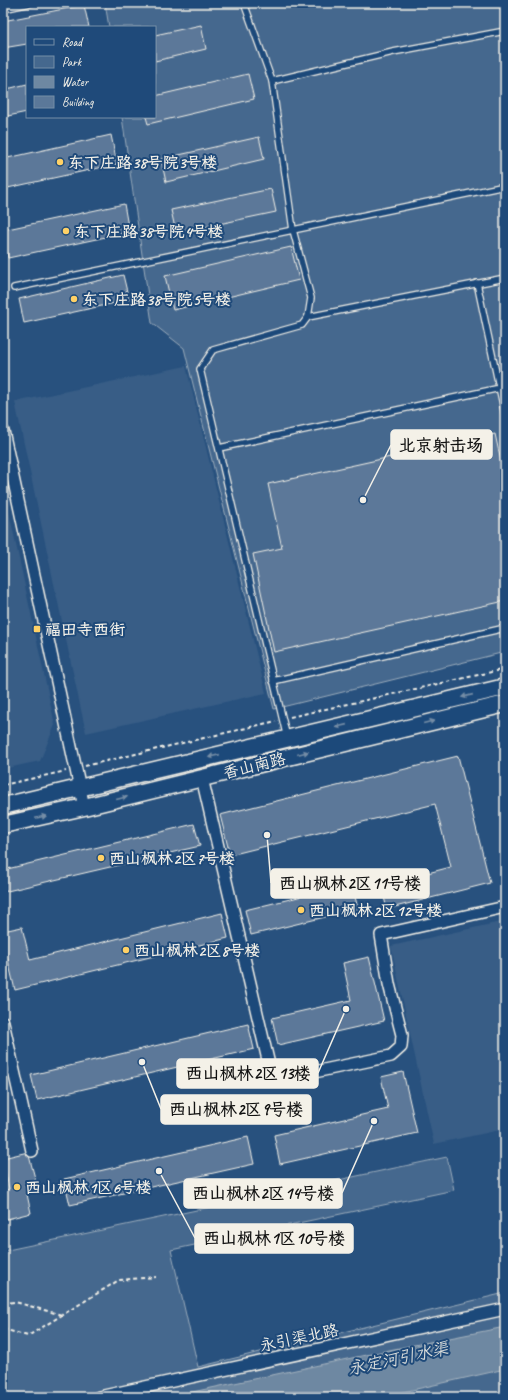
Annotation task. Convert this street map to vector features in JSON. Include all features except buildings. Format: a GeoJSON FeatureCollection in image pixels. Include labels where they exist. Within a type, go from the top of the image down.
{"type":"FeatureCollection","features":[{"type":"Feature","properties":{"kind":"main road","name":"香山南路"},"geometry":{"type":"LineString","coordinates":[[4,805],[505,688]]}},
{"type":"Feature","properties":{"kind":"main road","name":"香山南路"},"geometry":{"type":"LineString","coordinates":[[3,825],[84,807],[505,704]]}},
{"type":"Feature","properties":{"kind":"street"},"geometry":{"type":"LineString","coordinates":[[3,431],[84,807]]}},
{"type":"Feature","properties":{"kind":"street"},"geometry":{"type":"LineString","coordinates":[[202,778],[271,1073],[281,1079],[391,1056],[401,1048],[402,1034],[389,984],[381,935],[505,907]]}},
{"type":"Feature","properties":{"kind":"street"},"geometry":{"type":"LineString","coordinates":[[3,1022],[32,1151]]}},
{"type":"Feature","properties":{"kind":"street","name":"永引渠北路"},"geometry":{"type":"LineString","coordinates":[[99,1397],[505,1309]]}},
{"type":"Feature","properties":{"kind":"lane"},"geometry":{"type":"LineString","coordinates":[[3,9],[31,3]]}},
{"type":"Feature","properties":{"kind":"lane"},"geometry":{"type":"LineString","coordinates":[[244,3],[272,80],[293,230],[311,298],[308,317],[302,325],[213,350],[200,369],[287,738]]}},
{"type":"Feature","properties":{"kind":"lane"},"geometry":{"type":"LineString","coordinates":[[272,80],[393,52],[505,31]]}},
{"type":"Feature","properties":{"kind":"lane"},"geometry":{"type":"LineString","coordinates":[[14,288],[505,186]]}},
{"type":"Feature","properties":{"kind":"lane"},"geometry":{"type":"LineString","coordinates":[[308,317],[505,278]]}},
{"type":"Feature","properties":{"kind":"lane"},"geometry":{"type":"LineString","coordinates":[[477,283],[502,388],[505,415]]}},
{"type":"Feature","properties":{"kind":"lane"},"geometry":{"type":"LineString","coordinates":[[218,448],[502,388]]}},
{"type":"Feature","properties":{"kind":"lane"},"geometry":{"type":"LineString","coordinates":[[273,681],[505,628]]}},
{"type":"Feature","properties":{"kind":"path"},"geometry":{"type":"LineString","coordinates":[[3,784],[75,769],[282,719],[505,669]]}},
{"type":"Feature","properties":{"kind":"path"},"geometry":{"type":"LineString","coordinates":[[3,1329],[28,1336],[119,1280],[156,1277]]}},
{"type":"Feature","properties":{"kind":"path"},"geometry":{"type":"LineString","coordinates":[[3,1303],[15,1302],[62,1315]]}},
{"type":"Feature","properties":{"kind":"shaded area"},"geometry":{"type":"Polygon","coordinates":[[[186,366],[266,693],[86,733],[15,402],[186,366]]]}},
{"type":"Feature","properties":{"kind":"shaded area"},"geometry":{"type":"Polygon","coordinates":[[[3,484],[55,725],[40,761],[3,769],[3,484]]]}},
{"type":"Feature","properties":{"kind":"shaded area"},"geometry":{"type":"Polygon","coordinates":[[[505,921],[505,1129],[434,1144],[391,946],[505,921]]]}},
{"type":"Feature","properties":{"kind":"green space"},"geometry":{"type":"Polygon","coordinates":[[[105,3],[505,3],[505,652],[274,709],[184,348],[152,323],[122,118],[156,118],[156,26],[109,26],[105,3]]]}},
{"type":"Feature","properties":{"kind":"green space"},"geometry":{"type":"Polygon","coordinates":[[[447,1157],[454,1190],[171,1250],[198,1367],[505,1293],[505,1396],[3,1397],[3,1251],[447,1157]]]}},
{"type":"Feature","properties":{"kind":"water","name":"永定河引水渠"},"geometry":{"type":"Polygon","coordinates":[[[505,1327],[505,1369],[381,1397],[169,1397],[394,1349],[505,1327]]]}},
{"type":"Feature","properties":{"kind":"place","name":"东下庄路38号院3号楼"},"geometry":{"type":"Point","coordinates":[60,162]}},
{"type":"Feature","properties":{"kind":"place","name":"东下庄路38号院4号楼"},"geometry":{"type":"Point","coordinates":[66,231]}},
{"type":"Feature","properties":{"kind":"place","name":"东下庄路38号院5号楼"},"geometry":{"type":"Point","coordinates":[74,299]}},
{"type":"Feature","properties":{"kind":"place","name":"北京射击场"},"geometry":{"type":"Point","coordinates":[363,500]}},
{"type":"Feature","properties":{"kind":"place","name":"福田寺西街"},"geometry":{"type":"Point","coordinates":[37,629]}},
{"type":"Feature","properties":{"kind":"place","name":"西山枫林2区11号楼"},"geometry":{"type":"Point","coordinates":[267,835]}},
{"type":"Feature","properties":{"kind":"place","name":"西山枫林2区7号楼"},"geometry":{"type":"Point","coordinates":[101,858]}},
{"type":"Feature","properties":{"kind":"place","name":"西山枫林2区12号楼"},"geometry":{"type":"Point","coordinates":[301,910]}},
{"type":"Feature","properties":{"kind":"place","name":"西山枫林2区8号楼"},"geometry":{"type":"Point","coordinates":[126,950]}},
{"type":"Feature","properties":{"kind":"place","name":"西山枫林2区13楼"},"geometry":{"type":"Point","coordinates":[346,1009]}},
{"type":"Feature","properties":{"kind":"place","name":"西山枫林2区9号楼"},"geometry":{"type":"Point","coordinates":[142,1062]}},
{"type":"Feature","properties":{"kind":"place","name":"西山枫林2区14号楼"},"geometry":{"type":"Point","coordinates":[374,1121]}},
{"type":"Feature","properties":{"kind":"place","name":"西山枫林1区10号楼"},"geometry":{"type":"Point","coordinates":[159,1171]}},
{"type":"Feature","properties":{"kind":"place","name":"西山枫林1区6号楼"},"geometry":{"type":"Point","coordinates":[17,1187]}}]}
